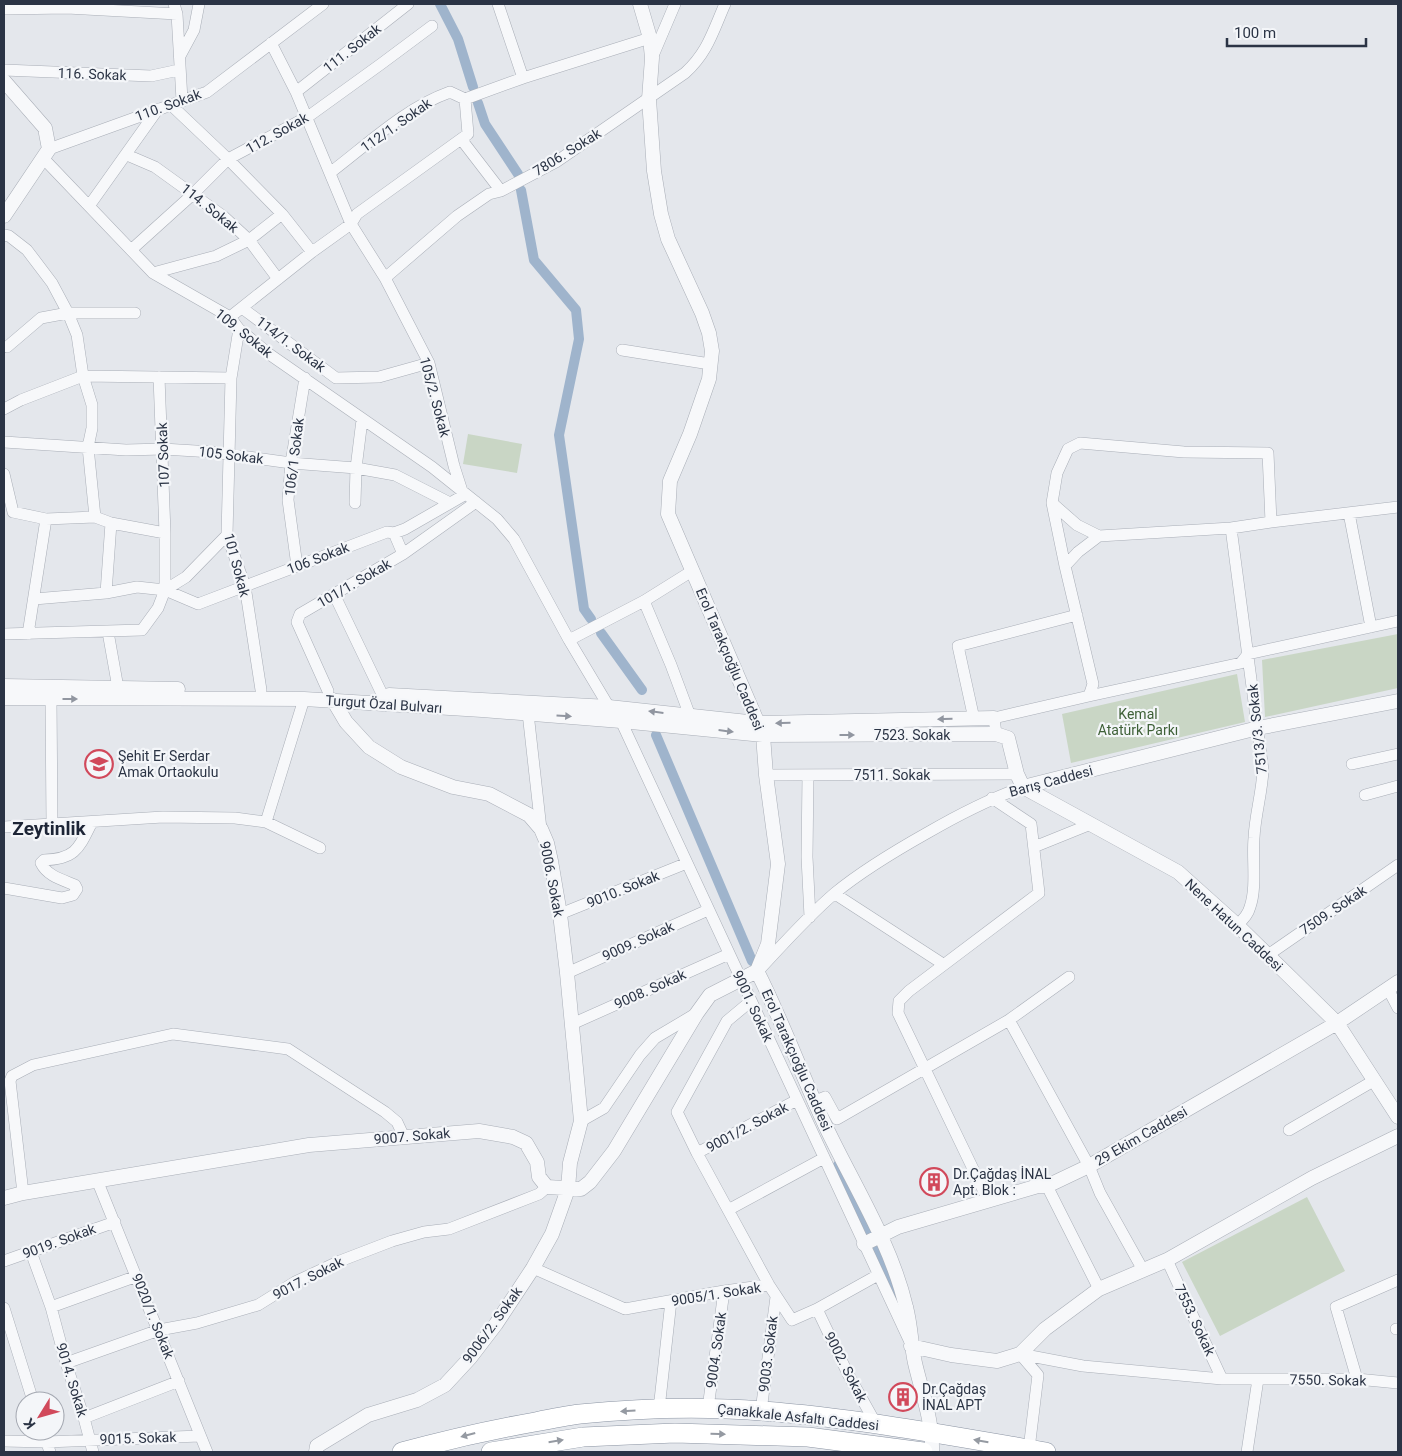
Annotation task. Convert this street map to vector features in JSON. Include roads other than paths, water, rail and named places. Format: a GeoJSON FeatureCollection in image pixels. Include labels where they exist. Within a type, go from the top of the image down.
{"type":"FeatureCollection","features":[{"type":"Feature","properties":{"kind":"highway","name":"Çanakkale Asfaltı Caddesi"},"geometry":{"type":"LineString","coordinates":[[402,1452],[483,1431],[579,1414],[708,1408],[761,1411],[876,1424],[1038,1451]]}},
{"type":"Feature","properties":{"kind":"highway","name":"Çanakkale Asfaltı Caddesi"},"geometry":{"type":"LineString","coordinates":[[491,1452],[583,1437],[675,1433],[808,1437],[923,1452]]}},
{"type":"Feature","properties":{"kind":"street"},"geometry":{"type":"LineString","coordinates":[[180,56],[194,30],[199,4]]}},
{"type":"Feature","properties":{"kind":"street","name":"110. Sokak"},"geometry":{"type":"LineString","coordinates":[[46,153],[170,104],[207,92],[323,4]]}},
{"type":"Feature","properties":{"kind":"street","name":"111. Sokak"},"geometry":{"type":"LineString","coordinates":[[296,92],[408,4]]}},
{"type":"Feature","properties":{"kind":"street"},"geometry":{"type":"LineString","coordinates":[[498,4],[523,78]]}},
{"type":"Feature","properties":{"kind":"street","name":"Erol Tarakçıoğlu Caddesi"},"geometry":{"type":"LineString","coordinates":[[640,4],[650,38],[652,58],[649,99],[654,171],[661,214],[668,239],[702,313],[709,333],[712,350],[709,379],[670,481],[668,514],[760,729],[778,864],[768,944],[757,971],[774,1004],[826,1126],[880,1236],[893,1267],[906,1308],[911,1346],[933,1432],[932,1452]]}},
{"type":"Feature","properties":{"kind":"street"},"geometry":{"type":"LineString","coordinates":[[652,58],[675,4]]}},
{"type":"Feature","properties":{"kind":"street","name":"7806. Sokak"},"geometry":{"type":"LineString","coordinates":[[385,278],[457,216],[489,194],[501,191],[556,162],[686,73],[699,61],[725,4]]}},
{"type":"Feature","properties":{"kind":"street"},"geometry":{"type":"LineString","coordinates":[[4,9],[67,6],[175,9],[182,100]]}},
{"type":"Feature","properties":{"kind":"street","name":"112. Sokak"},"geometry":{"type":"LineString","coordinates":[[131,250],[193,194],[228,159],[307,117],[432,26]]}},
{"type":"Feature","properties":{"kind":"street"},"geometry":{"type":"LineString","coordinates":[[230,317],[312,252],[351,224],[357,214],[468,134],[464,99],[523,78],[650,38]]}},
{"type":"Feature","properties":{"kind":"street","name":"105/2. Sokak"},"geometry":{"type":"LineString","coordinates":[[271,43],[296,92],[331,172],[351,224],[385,278],[429,364],[454,466],[464,492]]}},
{"type":"Feature","properties":{"kind":"street","name":"116. Sokak"},"geometry":{"type":"LineString","coordinates":[[4,70],[151,76],[179,70]]}},
{"type":"Feature","properties":{"kind":"street"},"geometry":{"type":"LineString","coordinates":[[4,81],[45,128],[46,153],[4,216]]}},
{"type":"Feature","properties":{"kind":"street","name":"112/1. Sokak"},"geometry":{"type":"LineString","coordinates":[[331,172],[409,112],[435,97],[450,92],[464,99]]}},
{"type":"Feature","properties":{"kind":"street"},"geometry":{"type":"LineString","coordinates":[[170,104],[282,214],[312,252]]}},
{"type":"Feature","properties":{"kind":"street"},"geometry":{"type":"LineString","coordinates":[[89,206],[158,109]]}},
{"type":"Feature","properties":{"kind":"street"},"geometry":{"type":"LineString","coordinates":[[461,139],[501,191]]}},
{"type":"Feature","properties":{"kind":"street","name":"109. Sokak"},"geometry":{"type":"LineString","coordinates":[[46,153],[89,206],[154,273],[230,317],[239,329],[269,354],[432,467],[464,492]]}},
{"type":"Feature","properties":{"kind":"street","name":"114. Sokak"},"geometry":{"type":"LineString","coordinates":[[127,155],[155,167],[223,216],[249,240],[278,279]]}},
{"type":"Feature","properties":{"kind":"street"},"geometry":{"type":"LineString","coordinates":[[154,273],[216,256],[249,240],[282,214]]}},
{"type":"Feature","properties":{"kind":"street"},"geometry":{"type":"LineString","coordinates":[[4,235],[9,236],[27,250],[52,283],[77,335],[83,376],[92,405],[92,428],[88,447],[95,516]]}},
{"type":"Feature","properties":{"kind":"street","name":"114/1. Sokak"},"geometry":{"type":"LineString","coordinates":[[242,308],[336,378],[379,377],[429,364]]}},
{"type":"Feature","properties":{"kind":"street"},"geometry":{"type":"LineString","coordinates":[[5,346],[41,318],[68,313],[135,313]]}},
{"type":"Feature","properties":{"kind":"street","name":"101 Sokak"},"geometry":{"type":"LineString","coordinates":[[239,329],[231,378],[227,535],[245,586],[262,690]]}},
{"type":"Feature","properties":{"kind":"street"},"geometry":{"type":"LineString","coordinates":[[622,350],[710,364]]}},
{"type":"Feature","properties":{"kind":"street"},"geometry":{"type":"LineString","coordinates":[[4,409],[20,400],[83,376],[231,378]]}},
{"type":"Feature","properties":{"kind":"street","name":"107 Sokak"},"geometry":{"type":"LineString","coordinates":[[159,377],[163,449],[165,590]]}},
{"type":"Feature","properties":{"kind":"street","name":"106/1 Sokak"},"geometry":{"type":"LineString","coordinates":[[297,566],[288,500],[291,463],[305,378]]}},
{"type":"Feature","properties":{"kind":"street"},"geometry":{"type":"LineString","coordinates":[[355,503],[356,468],[362,420]]}},
{"type":"Feature","properties":{"kind":"street","name":"105 Sokak"},"geometry":{"type":"LineString","coordinates":[[4,442],[126,450],[163,449],[356,468],[395,475],[450,503]]}},
{"type":"Feature","properties":{"kind":"street"},"geometry":{"type":"LineString","coordinates":[[1089,696],[1094,684],[1065,566],[1052,503],[1057,473],[1068,449],[1080,443],[1184,452],[1268,453],[1271,522]]}},
{"type":"Feature","properties":{"kind":"street"},"geometry":{"type":"LineString","coordinates":[[4,474],[8,512],[46,519],[95,516],[111,523],[165,533]]}},
{"type":"Feature","properties":{"kind":"street"},"geometry":{"type":"LineString","coordinates":[[464,492],[497,519],[514,539],[609,707],[620,720]]}},
{"type":"Feature","properties":{"kind":"street","name":"106 Sokak"},"geometry":{"type":"LineString","coordinates":[[34,599],[106,593],[136,587],[165,590],[198,604],[387,532],[394,533],[405,529],[450,503],[464,492]]}},
{"type":"Feature","properties":{"kind":"street","name":"101/1. Sokak"},"geometry":{"type":"LineString","coordinates":[[330,696],[297,622],[300,614],[403,554],[476,502]]}},
{"type":"Feature","properties":{"kind":"street"},"geometry":{"type":"LineString","coordinates":[[1052,503],[1077,525],[1099,536],[1232,528],[1398,507]]}},
{"type":"Feature","properties":{"kind":"street"},"geometry":{"type":"LineString","coordinates":[[1349,513],[1371,627]]}},
{"type":"Feature","properties":{"kind":"street"},"geometry":{"type":"LineString","coordinates":[[28,634],[46,519]]}},
{"type":"Feature","properties":{"kind":"street"},"geometry":{"type":"LineString","coordinates":[[106,593],[111,523]]}},
{"type":"Feature","properties":{"kind":"street","name":"7513/3. Sokak"},"geometry":{"type":"LineString","coordinates":[[1232,528],[1263,770],[1253,842],[1255,860],[1251,907],[1245,919],[1237,925]]}},
{"type":"Feature","properties":{"kind":"street"},"geometry":{"type":"LineString","coordinates":[[394,533],[403,554]]}},
{"type":"Feature","properties":{"kind":"street"},"geometry":{"type":"LineString","coordinates":[[4,634],[142,630],[158,608],[165,590],[186,577],[227,535]]}},
{"type":"Feature","properties":{"kind":"street"},"geometry":{"type":"LineString","coordinates":[[1065,566],[1078,552],[1099,536]]}},
{"type":"Feature","properties":{"kind":"street"},"geometry":{"type":"LineString","coordinates":[[570,640],[644,601],[692,572]]}},
{"type":"Feature","properties":{"kind":"street"},"geometry":{"type":"LineString","coordinates":[[334,594],[382,694]]}},
{"type":"Feature","properties":{"kind":"street"},"geometry":{"type":"LineString","coordinates":[[644,601],[690,716]]}},
{"type":"Feature","properties":{"kind":"street"},"geometry":{"type":"LineString","coordinates":[[974,718],[958,646],[1078,615]]}},
{"type":"Feature","properties":{"kind":"street"},"geometry":{"type":"LineString","coordinates":[[760,729],[994,718],[1241,663],[1248,654],[1398,621]]}},
{"type":"Feature","properties":{"kind":"street"},"geometry":{"type":"LineString","coordinates":[[108,632],[120,693]]}},
{"type":"Feature","properties":{"kind":"street","name":"Turgut Özal Bulvarı"},"geometry":{"type":"LineString","coordinates":[[4,686],[120,693],[304,699],[382,694],[609,707],[690,716],[760,729]]}},
{"type":"Feature","properties":{"kind":"street","name":"Turgut Özal Bulvarı"},"geometry":{"type":"LineString","coordinates":[[4,698],[50,699],[120,693],[262,690],[528,714],[760,729]]}},
{"type":"Feature","properties":{"kind":"street","name":"9006. Sokak"},"geometry":{"type":"LineString","coordinates":[[330,696],[346,722],[369,747],[401,767],[453,787],[489,794],[529,815],[541,829],[547,843],[560,914],[581,1121]]}},
{"type":"Feature","properties":{"kind":"street"},"geometry":{"type":"LineString","coordinates":[[50,699],[52,824]]}},
{"type":"Feature","properties":{"kind":"street"},"geometry":{"type":"LineString","coordinates":[[266,822],[304,699]]}},
{"type":"Feature","properties":{"kind":"street","name":"Barış Caddesi"},"geometry":{"type":"LineString","coordinates":[[757,971],[810,917],[869,867],[909,842],[992,798],[1020,780],[1258,728],[1398,701]]}},
{"type":"Feature","properties":{"kind":"street"},"geometry":{"type":"LineString","coordinates":[[528,714],[541,829]]}},
{"type":"Feature","properties":{"kind":"street"},"geometry":{"type":"LineString","coordinates":[[994,718],[996,734],[1008,738],[1020,780]]}},
{"type":"Feature","properties":{"kind":"street","name":"9001. Sokak"},"geometry":{"type":"LineString","coordinates":[[620,720],[911,1346]]}},
{"type":"Feature","properties":{"kind":"street","name":"7523. Sokak"},"geometry":{"type":"LineString","coordinates":[[760,729],[996,734]]}},
{"type":"Feature","properties":{"kind":"street"},"geometry":{"type":"LineString","coordinates":[[1352,764],[1398,754]]}},
{"type":"Feature","properties":{"kind":"street","name":"7511. Sokak"},"geometry":{"type":"LineString","coordinates":[[766,775],[1020,780]]}},
{"type":"Feature","properties":{"kind":"street"},"geometry":{"type":"LineString","coordinates":[[808,775],[807,857],[810,917]]}},
{"type":"Feature","properties":{"kind":"street","name":"Nene Hatun Caddesi"},"geometry":{"type":"LineString","coordinates":[[1020,780],[1091,824],[1178,872],[1237,925],[1337,1023],[1398,1117]]}},
{"type":"Feature","properties":{"kind":"street"},"geometry":{"type":"LineString","coordinates":[[1365,795],[1398,786]]}},
{"type":"Feature","properties":{"kind":"street"},"geometry":{"type":"LineString","coordinates":[[988,1200],[898,1013],[899,1001],[909,990],[1039,893],[1031,824],[992,798]]}},
{"type":"Feature","properties":{"kind":"street"},"geometry":{"type":"LineString","coordinates":[[4,827],[163,817],[234,818],[266,822],[320,848]]}},
{"type":"Feature","properties":{"kind":"street"},"geometry":{"type":"LineString","coordinates":[[4,888],[62,898],[73,895],[77,889],[75,886],[44,870],[41,863],[44,860],[62,859],[70,855],[82,842],[92,822]]}},
{"type":"Feature","properties":{"kind":"street"},"geometry":{"type":"LineString","coordinates":[[1034,848],[1091,824]]}},
{"type":"Feature","properties":{"kind":"street","name":"9010. Sokak"},"geometry":{"type":"LineString","coordinates":[[560,914],[687,863]]}},
{"type":"Feature","properties":{"kind":"street","name":"7509. Sokak"},"geometry":{"type":"LineString","coordinates":[[1268,955],[1398,865]]}},
{"type":"Feature","properties":{"kind":"street"},"geometry":{"type":"LineString","coordinates":[[835,894],[943,964]]}},
{"type":"Feature","properties":{"kind":"street","name":"9009. Sokak"},"geometry":{"type":"LineString","coordinates":[[567,972],[708,910]]}},
{"type":"Feature","properties":{"kind":"street","name":"9008. Sokak"},"geometry":{"type":"LineString","coordinates":[[572,1024],[729,954]]}},
{"type":"Feature","properties":{"kind":"street"},"geometry":{"type":"LineString","coordinates":[[547,1187],[581,1189],[590,1182],[614,1151],[710,994],[757,971]]}},
{"type":"Feature","properties":{"kind":"street"},"geometry":{"type":"LineString","coordinates":[[815,1101],[825,1097],[837,1119],[1009,1020],[1069,977]]}},
{"type":"Feature","properties":{"kind":"street"},"geometry":{"type":"LineString","coordinates":[[1393,986],[1398,1008]]}},
{"type":"Feature","properties":{"kind":"street","name":"29 Ekim Caddesi"},"geometry":{"type":"LineString","coordinates":[[864,1244],[898,1226],[1038,1186],[1047,1186],[1090,1166],[1337,1023],[1393,986]]}},
{"type":"Feature","properties":{"kind":"street"},"geometry":{"type":"LineString","coordinates":[[751,1001],[727,1021],[677,1112],[697,1153],[769,1285]]}},
{"type":"Feature","properties":{"kind":"street"},"geometry":{"type":"LineString","coordinates":[[581,1121],[604,1108],[640,1056],[655,1038],[698,1013]]}},
{"type":"Feature","properties":{"kind":"street"},"geometry":{"type":"LineString","coordinates":[[1009,1020],[1090,1166],[1100,1193],[1143,1270]]}},
{"type":"Feature","properties":{"kind":"street"},"geometry":{"type":"LineString","coordinates":[[24,1193],[10,1081],[12,1076],[33,1065],[173,1034],[288,1049],[385,1112],[396,1122],[404,1137]]}},
{"type":"Feature","properties":{"kind":"street"},"geometry":{"type":"LineString","coordinates":[[1289,1130],[1375,1080]]}},
{"type":"Feature","properties":{"kind":"street","name":"9001/2. Sokak"},"geometry":{"type":"LineString","coordinates":[[697,1153],[797,1100]]}},
{"type":"Feature","properties":{"kind":"street","name":"9006/2. Sokak"},"geometry":{"type":"LineString","coordinates":[[316,1452],[317,1446],[368,1415],[417,1400],[445,1385],[470,1358],[496,1324],[533,1268],[552,1234],[568,1189],[570,1163],[581,1121]]}},
{"type":"Feature","properties":{"kind":"street","name":"9007. Sokak"},"geometry":{"type":"LineString","coordinates":[[4,1198],[97,1180],[309,1145],[479,1131],[513,1137],[526,1144],[537,1162],[539,1177],[547,1187]]}},
{"type":"Feature","properties":{"kind":"street"},"geometry":{"type":"LineString","coordinates":[[911,1346],[951,1355],[997,1361],[1020,1354],[1045,1329],[1099,1289],[1167,1260],[1312,1178],[1398,1136]]}},
{"type":"Feature","properties":{"kind":"street"},"geometry":{"type":"LineString","coordinates":[[728,1210],[824,1158]]}},
{"type":"Feature","properties":{"kind":"street","name":"9020/1. Sokak"},"geometry":{"type":"LineString","coordinates":[[97,1180],[207,1452]]}},
{"type":"Feature","properties":{"kind":"street"},"geometry":{"type":"LineString","coordinates":[[1047,1186],[1099,1289]]}},
{"type":"Feature","properties":{"kind":"street","name":"9017. Sokak"},"geometry":{"type":"LineString","coordinates":[[66,1363],[159,1330],[198,1323],[258,1305],[295,1282],[340,1261],[392,1241],[424,1232],[449,1229],[539,1194],[547,1187]]}},
{"type":"Feature","properties":{"kind":"street","name":"9019. Sokak"},"geometry":{"type":"LineString","coordinates":[[4,1261],[115,1222]]}},
{"type":"Feature","properties":{"kind":"street","name":"9014. Sokak"},"geometry":{"type":"LineString","coordinates":[[31,1252],[51,1307],[93,1452]]}},
{"type":"Feature","properties":{"kind":"street","name":"7553. Sokak"},"geometry":{"type":"LineString","coordinates":[[1167,1260],[1222,1379]]}},
{"type":"Feature","properties":{"kind":"street","name":"9005/1. Sokak"},"geometry":{"type":"LineString","coordinates":[[533,1268],[624,1309],[769,1285],[792,1320],[817,1309],[878,1275]]}},
{"type":"Feature","properties":{"kind":"street"},"geometry":{"type":"LineString","coordinates":[[51,1307],[136,1276]]}},
{"type":"Feature","properties":{"kind":"street"},"geometry":{"type":"LineString","coordinates":[[1357,1379],[1336,1307],[1398,1280]]}},
{"type":"Feature","properties":{"kind":"street","name":"9004. Sokak"},"geometry":{"type":"LineString","coordinates":[[708,1408],[724,1291]]}},
{"type":"Feature","properties":{"kind":"street","name":"9003. Sokak"},"geometry":{"type":"LineString","coordinates":[[761,1411],[776,1297]]}},
{"type":"Feature","properties":{"kind":"street"},"geometry":{"type":"LineString","coordinates":[[659,1409],[671,1301]]}},
{"type":"Feature","properties":{"kind":"street"},"geometry":{"type":"LineString","coordinates":[[4,1308],[30,1391]]}},
{"type":"Feature","properties":{"kind":"street","name":"9002. Sokak"},"geometry":{"type":"LineString","coordinates":[[817,1309],[848,1374],[876,1424]]}},
{"type":"Feature","properties":{"kind":"street"},"geometry":{"type":"LineString","coordinates":[[1020,1354],[1038,1375],[1038,1451]]}},
{"type":"Feature","properties":{"kind":"street","name":"7550. Sokak"},"geometry":{"type":"LineString","coordinates":[[1020,1354],[1083,1366],[1222,1379],[1357,1379],[1398,1383]]}},
{"type":"Feature","properties":{"kind":"street"},"geometry":{"type":"LineString","coordinates":[[1247,1452],[1258,1379]]}},
{"type":"Feature","properties":{"kind":"street"},"geometry":{"type":"LineString","coordinates":[[84,1418],[179,1381]]}},
{"type":"Feature","properties":{"kind":"street","name":"9015. Sokak"},"geometry":{"type":"LineString","coordinates":[[4,1441],[46,1442],[200,1436]]}},
{"type":"Feature","properties":{"kind":"waterway"},"geometry":{"type":"LineString","coordinates":[[440,4],[458,39],[473,87]]}},
{"type":"Feature","properties":{"kind":"waterway"},"geometry":{"type":"LineString","coordinates":[[478,103],[485,124],[518,174]]}},
{"type":"Feature","properties":{"kind":"waterway"},"geometry":{"type":"LineString","coordinates":[[521,190],[534,260],[576,310],[579,339],[559,435],[584,609],[591,619]]}},
{"type":"Feature","properties":{"kind":"waterway"},"geometry":{"type":"LineString","coordinates":[[601,633],[642,690]]}},
{"type":"Feature","properties":{"kind":"waterway"},"geometry":{"type":"LineString","coordinates":[[656,735],[752,961]]}},
{"type":"Feature","properties":{"kind":"waterway"},"geometry":{"type":"LineString","coordinates":[[838,1165],[868,1234]]}},
{"type":"Feature","properties":{"kind":"waterway"},"geometry":{"type":"LineString","coordinates":[[875,1250],[900,1308]]}},
{"type":"Feature","properties":{"kind":"place","name":"Şehit Er Serdar Amak Ortaokulu"},"geometry":{"type":"Point","coordinates":[99,764]}},
{"type":"Feature","properties":{"kind":"place","name":"Dr.Çağdaş İNAL Apt. Blok :"},"geometry":{"type":"Point","coordinates":[934,1182]}},
{"type":"Feature","properties":{"kind":"place","name":"Dr.Çağdaş İNAL APT"},"geometry":{"type":"Point","coordinates":[903,1397]}},
{"type":"Feature","properties":{"kind":"district","name":"Zeytinlik"},"geometry":{"type":"Point","coordinates":[49,828]}},
{"type":"Feature","properties":{"kind":"park label","name":"Kemal Atatürk Parkı"},"geometry":{"type":"Point","coordinates":[1138,722]}}]}
